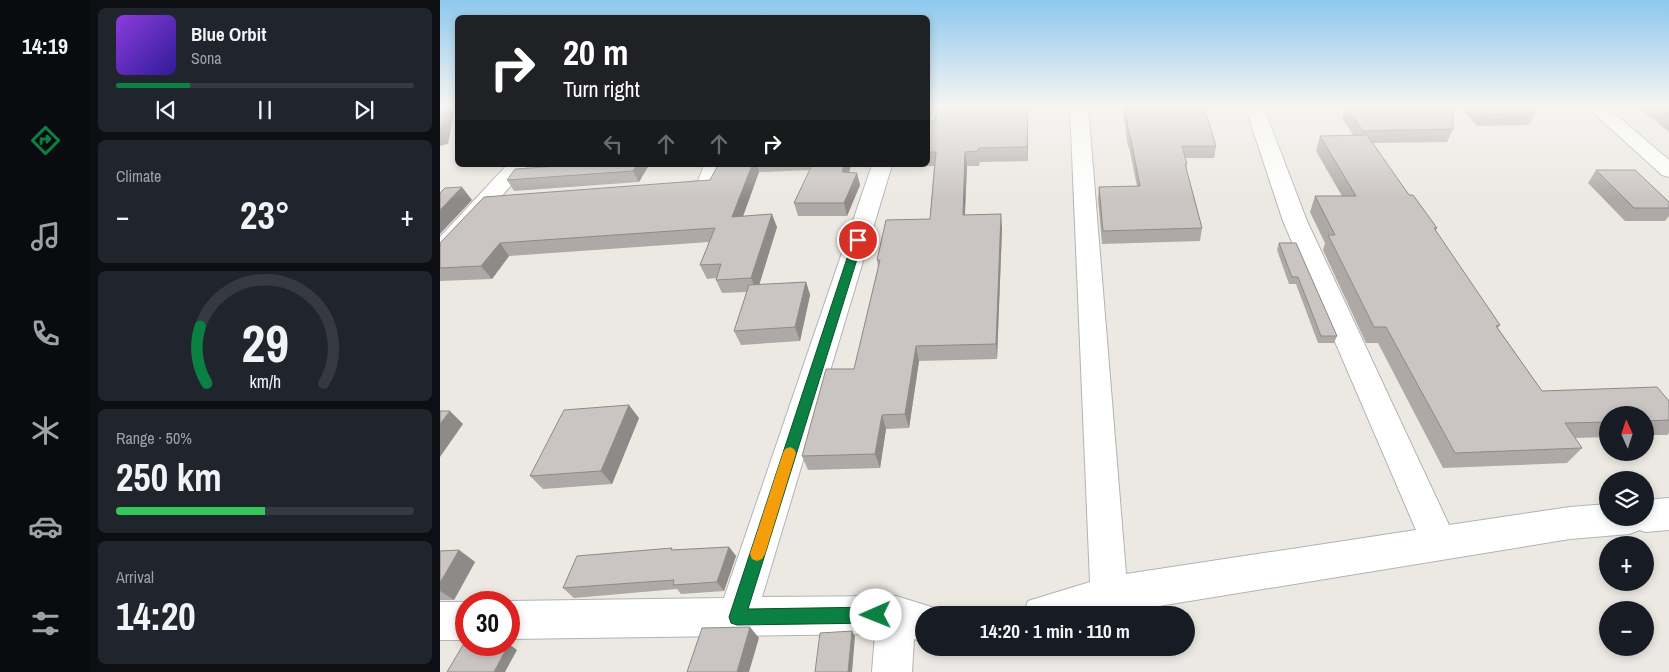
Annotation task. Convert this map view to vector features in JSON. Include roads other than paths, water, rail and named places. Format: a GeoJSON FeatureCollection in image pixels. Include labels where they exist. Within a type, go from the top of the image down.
{"type":"FeatureCollection","features":[{"type":"Feature","properties":{"kind":"street"},"geometry":{"type":"LineString","coordinates":[[1081,137],[1109,595]]}},
{"type":"Feature","properties":{"kind":"street"},"geometry":{"type":"LineString","coordinates":[[1265,137],[1295,221],[1439,543]]}},
{"type":"Feature","properties":{"kind":"street"},"geometry":{"type":"LineString","coordinates":[[1631,137],[1669,171]]}},
{"type":"Feature","properties":{"kind":"street"},"geometry":{"type":"LineString","coordinates":[[440,251],[517,167]]}},
{"type":"Feature","properties":{"kind":"street"},"geometry":{"type":"LineString","coordinates":[[651,191],[707,186],[713,167]]}},
{"type":"Feature","properties":{"kind":"street"},"geometry":{"type":"LineString","coordinates":[[737,617],[881,167]]}},
{"type":"Feature","properties":{"kind":"street"},"geometry":{"type":"LineString","coordinates":[[485,202],[514,200]]}},
{"type":"Feature","properties":{"kind":"street"},"geometry":{"type":"LineString","coordinates":[[1654,515],[1669,514]]}},
{"type":"Feature","properties":{"kind":"street"},"geometry":{"type":"LineString","coordinates":[[1072,606],[1109,595],[1570,523],[1599,521]]}},
{"type":"Feature","properties":{"kind":"street"},"geometry":{"type":"LineString","coordinates":[[520,620],[737,617],[910,619],[892,672]]}},
{"type":"Feature","properties":{"kind":"street"},"geometry":{"type":"LineString","coordinates":[[440,621],[455,621]]}}]}
